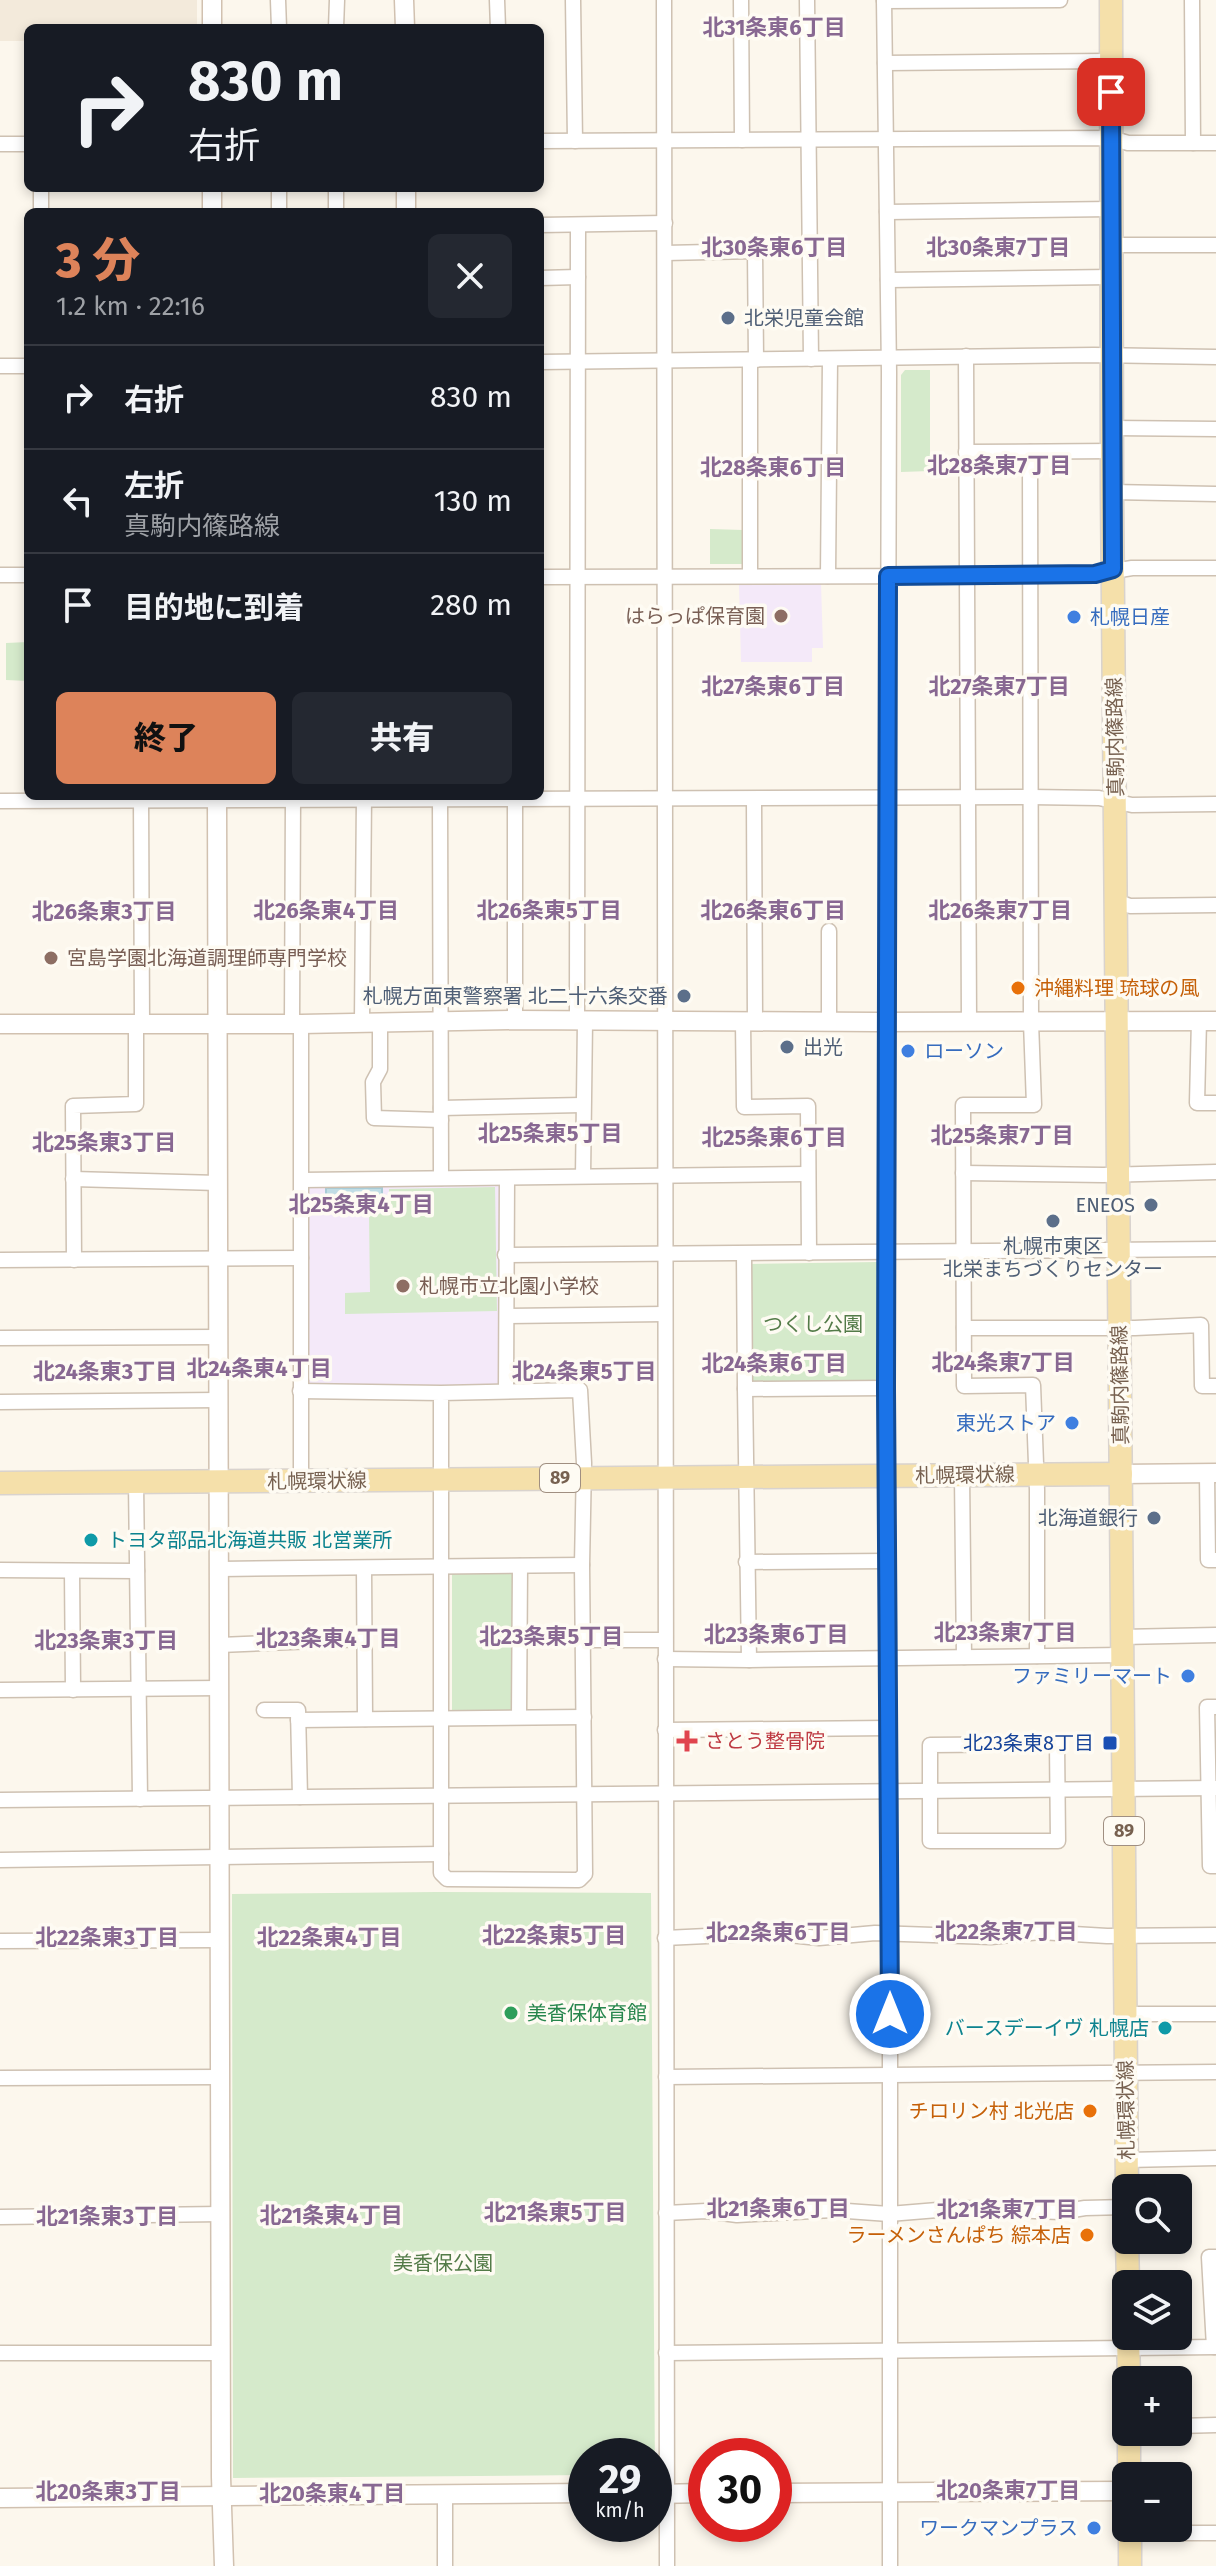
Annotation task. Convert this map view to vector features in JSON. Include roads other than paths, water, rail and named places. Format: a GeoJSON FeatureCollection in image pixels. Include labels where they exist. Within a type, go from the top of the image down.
{"type":"FeatureCollection","features":[{"type":"Feature","properties":{"kind":"main road","name":"真駒内篠路線"},"geometry":{"type":"LineString","coordinates":[[1109,0],[1121,1474]]}},
{"type":"Feature","properties":{"kind":"main road","name":"札幌環状線"},"geometry":{"type":"LineString","coordinates":[[0,1483],[1121,1474],[1127,2174]]}},
{"type":"Feature","properties":{"kind":"main road"},"geometry":{"type":"LineString","coordinates":[[1130,2542],[1130,2566]]}},
{"type":"Feature","properties":{"kind":"street"},"geometry":{"type":"LineString","coordinates":[[212,0],[212,24]]}},
{"type":"Feature","properties":{"kind":"street"},"geometry":{"type":"LineString","coordinates":[[278,0],[279,24]]}},
{"type":"Feature","properties":{"kind":"street"},"geometry":{"type":"LineString","coordinates":[[336,24],[337,0]]}},
{"type":"Feature","properties":{"kind":"street"},"geometry":{"type":"LineString","coordinates":[[404,0],[405,24]]}},
{"type":"Feature","properties":{"kind":"street"},"geometry":{"type":"LineString","coordinates":[[497,0],[498,24]]}},
{"type":"Feature","properties":{"kind":"street"},"geometry":{"type":"LineString","coordinates":[[573,0],[575,141]]}},
{"type":"Feature","properties":{"kind":"street"},"geometry":{"type":"LineString","coordinates":[[663,2438],[666,2353],[664,0]]}},
{"type":"Feature","properties":{"kind":"street"},"geometry":{"type":"LineString","coordinates":[[741,0],[742,140]]}},
{"type":"Feature","properties":{"kind":"street"},"geometry":{"type":"LineString","coordinates":[[807,0],[811,359]]}},
{"type":"Feature","properties":{"kind":"street"},"geometry":{"type":"LineString","coordinates":[[890,2566],[886,1388],[888,280],[884,1],[1060,0]]}},
{"type":"Feature","properties":{"kind":"street"},"geometry":{"type":"LineString","coordinates":[[1192,0],[1193,143]]}},
{"type":"Feature","properties":{"kind":"street"},"geometry":{"type":"LineString","coordinates":[[885,63],[1111,61]]}},
{"type":"Feature","properties":{"kind":"street"},"geometry":{"type":"LineString","coordinates":[[544,141],[1111,138],[1128,143],[1216,143]]}},
{"type":"Feature","properties":{"kind":"street"},"geometry":{"type":"LineString","coordinates":[[0,144],[24,144]]}},
{"type":"Feature","properties":{"kind":"street"},"geometry":{"type":"LineString","coordinates":[[887,212],[1111,209]]}},
{"type":"Feature","properties":{"kind":"street"},"geometry":{"type":"LineString","coordinates":[[544,225],[665,223]]}},
{"type":"Feature","properties":{"kind":"street"},"geometry":{"type":"LineString","coordinates":[[578,225],[583,1176]]}},
{"type":"Feature","properties":{"kind":"street"},"geometry":{"type":"LineString","coordinates":[[1111,245],[1216,245]]}},
{"type":"Feature","properties":{"kind":"street"},"geometry":{"type":"LineString","coordinates":[[665,253],[755,251],[750,576]]}},
{"type":"Feature","properties":{"kind":"street"},"geometry":{"type":"LineString","coordinates":[[544,278],[578,277]]}},
{"type":"Feature","properties":{"kind":"street"},"geometry":{"type":"LineString","coordinates":[[888,280],[1111,277]]}},
{"type":"Feature","properties":{"kind":"street"},"geometry":{"type":"LineString","coordinates":[[966,356],[969,1022]]}},
{"type":"Feature","properties":{"kind":"street"},"geometry":{"type":"LineString","coordinates":[[544,362],[966,356],[1216,357]]}},
{"type":"Feature","properties":{"kind":"street"},"geometry":{"type":"LineString","coordinates":[[828,576],[830,359]]}},
{"type":"Feature","properties":{"kind":"street"},"geometry":{"type":"LineString","coordinates":[[0,366],[24,366]]}},
{"type":"Feature","properties":{"kind":"street"},"geometry":{"type":"LineString","coordinates":[[1113,428],[1216,429]]}},
{"type":"Feature","properties":{"kind":"street"},"geometry":{"type":"LineString","coordinates":[[966,452],[1113,451]]}},
{"type":"Feature","properties":{"kind":"street"},"geometry":{"type":"LineString","coordinates":[[1030,452],[1031,1022],[1034,1105],[963,1105],[963,1252],[964,1386],[1033,1385],[1037,1656]]}},
{"type":"Feature","properties":{"kind":"street"},"geometry":{"type":"LineString","coordinates":[[1112,492],[1216,494]]}},
{"type":"Feature","properties":{"kind":"street"},"geometry":{"type":"LineString","coordinates":[[544,577],[967,576],[1216,568]]}},
{"type":"Feature","properties":{"kind":"street"},"geometry":{"type":"LineString","coordinates":[[0,575],[24,575]]}},
{"type":"Feature","properties":{"kind":"street"},"geometry":{"type":"LineString","coordinates":[[544,799],[1030,797],[1099,798],[1132,805],[1216,804]]}},
{"type":"Feature","properties":{"kind":"street"},"geometry":{"type":"LineString","coordinates":[[754,799],[744,1107],[808,1106],[809,1253]]}},
{"type":"Feature","properties":{"kind":"street"},"geometry":{"type":"LineString","coordinates":[[0,801],[47,800]]}},
{"type":"Feature","properties":{"kind":"street"},"geometry":{"type":"LineString","coordinates":[[74,1260],[73,1106],[136,1104],[141,800]]}},
{"type":"Feature","properties":{"kind":"street"},"geometry":{"type":"LineString","coordinates":[[217,800],[221,2496],[224,2566]]}},
{"type":"Feature","properties":{"kind":"street"},"geometry":{"type":"LineString","coordinates":[[293,800],[302,1180],[301,1481]]}},
{"type":"Feature","properties":{"kind":"street"},"geometry":{"type":"LineString","coordinates":[[364,800],[371,1021],[380,1069],[373,1082],[374,1118],[582,1105]]}},
{"type":"Feature","properties":{"kind":"street"},"geometry":{"type":"LineString","coordinates":[[440,800],[441,1178]]}},
{"type":"Feature","properties":{"kind":"street"},"geometry":{"type":"LineString","coordinates":[[515,800],[515,1020]]}},
{"type":"Feature","properties":{"kind":"street"},"geometry":{"type":"LineString","coordinates":[[1116,901],[1130,906],[1216,905]]}},
{"type":"Feature","properties":{"kind":"street"},"geometry":{"type":"LineString","coordinates":[[829,931],[829,1022]]}},
{"type":"Feature","properties":{"kind":"street"},"geometry":{"type":"LineString","coordinates":[[0,1024],[1208,1020],[1197,1103],[1216,1103]]}},
{"type":"Feature","properties":{"kind":"street"},"geometry":{"type":"LineString","coordinates":[[963,1173],[1103,1175],[1118,1172],[1216,1172]]}},
{"type":"Feature","properties":{"kind":"street"},"geometry":{"type":"LineString","coordinates":[[302,1180],[808,1174]]}},
{"type":"Feature","properties":{"kind":"street"},"geometry":{"type":"LineString","coordinates":[[506,1390],[507,1178]]}},
{"type":"Feature","properties":{"kind":"street"},"geometry":{"type":"LineString","coordinates":[[73,1179],[218,1183]]}},
{"type":"Feature","properties":{"kind":"street"},"geometry":{"type":"LineString","coordinates":[[505,1255],[1216,1249]]}},
{"type":"Feature","properties":{"kind":"street"},"geometry":{"type":"LineString","coordinates":[[744,1254],[749,1660]]}},
{"type":"Feature","properties":{"kind":"street"},"geometry":{"type":"LineString","coordinates":[[0,1260],[301,1258]]}},
{"type":"Feature","properties":{"kind":"street"},"geometry":{"type":"LineString","coordinates":[[507,1316],[664,1314]]}},
{"type":"Feature","properties":{"kind":"street"},"geometry":{"type":"LineString","coordinates":[[964,1328],[1201,1325],[1202,1386],[1216,1386]]}},
{"type":"Feature","properties":{"kind":"street"},"geometry":{"type":"LineString","coordinates":[[0,1338],[219,1337]]}},
{"type":"Feature","properties":{"kind":"street"},"geometry":{"type":"LineString","coordinates":[[745,1389],[886,1388]]}},
{"type":"Feature","properties":{"kind":"street"},"geometry":{"type":"LineString","coordinates":[[300,1391],[441,1393],[580,1390],[584,1478],[585,1874],[579,1880],[447,1879],[441,1873],[441,1393]]}},
{"type":"Feature","properties":{"kind":"street"},"geometry":{"type":"LineString","coordinates":[[0,1402],[219,1400]]}},
{"type":"Feature","properties":{"kind":"street"},"geometry":{"type":"LineString","coordinates":[[1121,1474],[1211,1474],[1208,1560],[1216,1560]]}},
{"type":"Feature","properties":{"kind":"street"},"geometry":{"type":"LineString","coordinates":[[962,1475],[964,1657]]}},
{"type":"Feature","properties":{"kind":"street"},"geometry":{"type":"LineString","coordinates":[[136,1482],[140,1799]]}},
{"type":"Feature","properties":{"kind":"street"},"geometry":{"type":"LineString","coordinates":[[746,1562],[887,1561]]}},
{"type":"Feature","properties":{"kind":"street"},"geometry":{"type":"LineString","coordinates":[[220,1569],[582,1565]]}},
{"type":"Feature","properties":{"kind":"street"},"geometry":{"type":"LineString","coordinates":[[519,1717],[520,1566]]}},
{"type":"Feature","properties":{"kind":"street"},"geometry":{"type":"LineString","coordinates":[[364,1568],[365,1719]]}},
{"type":"Feature","properties":{"kind":"street"},"geometry":{"type":"LineString","coordinates":[[0,1570],[137,1571]]}},
{"type":"Feature","properties":{"kind":"street"},"geometry":{"type":"LineString","coordinates":[[72,1571],[73,1690]]}},
{"type":"Feature","properties":{"kind":"street"},"geometry":{"type":"LineString","coordinates":[[665,1659],[1037,1656],[1216,1635]]}},
{"type":"Feature","properties":{"kind":"street"},"geometry":{"type":"LineString","coordinates":[[220,1645],[364,1639]]}},
{"type":"Feature","properties":{"kind":"street"},"geometry":{"type":"LineString","coordinates":[[583,1640],[665,1640]]}},
{"type":"Feature","properties":{"kind":"street"},"geometry":{"type":"LineString","coordinates":[[0,1690],[220,1688]]}},
{"type":"Feature","properties":{"kind":"street"},"geometry":{"type":"LineString","coordinates":[[1216,1707],[1207,1707],[1212,1788],[1210,1866],[1216,1866]]}},
{"type":"Feature","properties":{"kind":"street"},"geometry":{"type":"LineString","coordinates":[[264,1710],[298,1710],[300,1797]]}},
{"type":"Feature","properties":{"kind":"street"},"geometry":{"type":"LineString","coordinates":[[298,1720],[584,1717]]}},
{"type":"Feature","properties":{"kind":"street"},"geometry":{"type":"LineString","coordinates":[[665,1730],[889,1728]]}},
{"type":"Feature","properties":{"kind":"street"},"geometry":{"type":"LineString","coordinates":[[1057,1744],[1058,1790],[1058,1841],[930,1841],[930,1745],[1057,1744]]}},
{"type":"Feature","properties":{"kind":"street"},"geometry":{"type":"LineString","coordinates":[[0,1800],[1212,1788]]}},
{"type":"Feature","properties":{"kind":"street"},"geometry":{"type":"LineString","coordinates":[[0,1860],[441,1854]]}},
{"type":"Feature","properties":{"kind":"street"},"geometry":{"type":"LineString","coordinates":[[665,1938],[770,1933],[819,1938],[890,1933],[953,1937],[1040,1932],[1107,1936],[1216,1935]]}},
{"type":"Feature","properties":{"kind":"street"},"geometry":{"type":"LineString","coordinates":[[0,1941],[220,1940]]}},
{"type":"Feature","properties":{"kind":"street"},"geometry":{"type":"LineString","coordinates":[[1126,2014],[1216,2014]]}},
{"type":"Feature","properties":{"kind":"street"},"geometry":{"type":"LineString","coordinates":[[666,2077],[1216,2072]]}},
{"type":"Feature","properties":{"kind":"street"},"geometry":{"type":"LineString","coordinates":[[0,2078],[220,2077]]}},
{"type":"Feature","properties":{"kind":"street"},"geometry":{"type":"LineString","coordinates":[[1127,2160],[1216,2158]]}},
{"type":"Feature","properties":{"kind":"street"},"geometry":{"type":"LineString","coordinates":[[666,2213],[706,2211],[737,2215],[833,2210],[889,2214],[962,2208],[1060,2212],[1112,2207]]}},
{"type":"Feature","properties":{"kind":"street"},"geometry":{"type":"LineString","coordinates":[[0,2217],[221,2214]]}},
{"type":"Feature","properties":{"kind":"street"},"geometry":{"type":"LineString","coordinates":[[1192,2346],[1215,2347],[1209,2257],[1216,2257]]}},
{"type":"Feature","properties":{"kind":"street"},"geometry":{"type":"LineString","coordinates":[[666,2353],[1112,2343]]}},
{"type":"Feature","properties":{"kind":"street"},"geometry":{"type":"LineString","coordinates":[[0,2353],[221,2353]]}},
{"type":"Feature","properties":{"kind":"street"},"geometry":{"type":"LineString","coordinates":[[1192,2426],[1216,2425]]}},
{"type":"Feature","properties":{"kind":"street"},"geometry":{"type":"LineString","coordinates":[[792,2493],[1112,2491]]}},
{"type":"Feature","properties":{"kind":"street"},"geometry":{"type":"LineString","coordinates":[[0,2498],[568,2493]]}},
{"type":"Feature","properties":{"kind":"street"},"geometry":{"type":"LineString","coordinates":[[445,2495],[445,2566]]}},
{"type":"Feature","properties":{"kind":"street"},"geometry":{"type":"LineString","coordinates":[[1192,2532],[1216,2533]]}},
{"type":"Feature","properties":{"kind":"street"},"geometry":{"type":"LineString","coordinates":[[665,2542],[667,2566]]}},
{"type":"Feature","properties":{"kind":"water"},"geometry":{"type":"Polygon","coordinates":[[[326,1188],[382,1188],[382,1210],[326,1210],[326,1188]]]}},
{"type":"Feature","properties":{"kind":"place","name":"北栄児童会館"},"geometry":{"type":"Point","coordinates":[728,318]}},
{"type":"Feature","properties":{"kind":"place","name":"はらっぱ保育園"},"geometry":{"type":"Point","coordinates":[781,616]}},
{"type":"Feature","properties":{"kind":"place","name":"札幌日産"},"geometry":{"type":"Point","coordinates":[1074,617]}},
{"type":"Feature","properties":{"kind":"place","name":"宮島学園北海道調理師専門学校"},"geometry":{"type":"Point","coordinates":[51,958]}},
{"type":"Feature","properties":{"kind":"place","name":"沖縄料理 琉球の風"},"geometry":{"type":"Point","coordinates":[1018,988]}},
{"type":"Feature","properties":{"kind":"place","name":"札幌方面東警察署 北二十六条交番"},"geometry":{"type":"Point","coordinates":[684,996]}},
{"type":"Feature","properties":{"kind":"place","name":"出光"},"geometry":{"type":"Point","coordinates":[787,1047]}},
{"type":"Feature","properties":{"kind":"place","name":"ローソン"},"geometry":{"type":"Point","coordinates":[908,1051]}},
{"type":"Feature","properties":{"kind":"place","name":"ENEOS"},"geometry":{"type":"Point","coordinates":[1151,1205]}},
{"type":"Feature","properties":{"kind":"place","name":"札幌市東区 北栄まちづくりセンター"},"geometry":{"type":"Point","coordinates":[1053,1221]}},
{"type":"Feature","properties":{"kind":"place","name":"札幌市立北園小学校"},"geometry":{"type":"Point","coordinates":[403,1286]}},
{"type":"Feature","properties":{"kind":"place","name":"東光ストア"},"geometry":{"type":"Point","coordinates":[1072,1423]}},
{"type":"Feature","properties":{"kind":"place","name":"北海道銀行"},"geometry":{"type":"Point","coordinates":[1154,1518]}},
{"type":"Feature","properties":{"kind":"place","name":"トヨタ部品北海道共販 北営業所"},"geometry":{"type":"Point","coordinates":[91,1540]}},
{"type":"Feature","properties":{"kind":"place","name":"ファミリーマート"},"geometry":{"type":"Point","coordinates":[1188,1676]}},
{"type":"Feature","properties":{"kind":"place","name":"さとう整骨院"},"geometry":{"type":"Point","coordinates":[687,1741]}},
{"type":"Feature","properties":{"kind":"place","name":"北23条東8丁目"},"geometry":{"type":"Point","coordinates":[1110,1743]}},
{"type":"Feature","properties":{"kind":"place","name":"美香保体育館"},"geometry":{"type":"Point","coordinates":[511,2013]}},
{"type":"Feature","properties":{"kind":"place","name":"バースデーイヴ 札幌店"},"geometry":{"type":"Point","coordinates":[1165,2028]}},
{"type":"Feature","properties":{"kind":"place","name":"チロリン村 北光店"},"geometry":{"type":"Point","coordinates":[1090,2111]}},
{"type":"Feature","properties":{"kind":"place","name":"ラーメンさんぱち 綜本店"},"geometry":{"type":"Point","coordinates":[1087,2235]}},
{"type":"Feature","properties":{"kind":"place","name":"ワークマンプラス"},"geometry":{"type":"Point","coordinates":[1094,2528]}},
{"type":"Feature","properties":{"kind":"district","name":"北31条東6丁目"},"geometry":{"type":"Point","coordinates":[774,27]}},
{"type":"Feature","properties":{"kind":"district","name":"北30条東6丁目"},"geometry":{"type":"Point","coordinates":[774,247]}},
{"type":"Feature","properties":{"kind":"district","name":"北30条東7丁目"},"geometry":{"type":"Point","coordinates":[998,247]}},
{"type":"Feature","properties":{"kind":"district","name":"北28条東7丁目"},"geometry":{"type":"Point","coordinates":[999,465]}},
{"type":"Feature","properties":{"kind":"district","name":"北28条東6丁目"},"geometry":{"type":"Point","coordinates":[773,467]}},
{"type":"Feature","properties":{"kind":"district","name":"北27条東6丁目"},"geometry":{"type":"Point","coordinates":[773,686]}},
{"type":"Feature","properties":{"kind":"district","name":"北27条東7丁目"},"geometry":{"type":"Point","coordinates":[999,686]}},
{"type":"Feature","properties":{"kind":"district","name":"北26条東4丁目"},"geometry":{"type":"Point","coordinates":[326,910]}},
{"type":"Feature","properties":{"kind":"district","name":"北26条東5丁目"},"geometry":{"type":"Point","coordinates":[549,910]}},
{"type":"Feature","properties":{"kind":"district","name":"北26条東6丁目"},"geometry":{"type":"Point","coordinates":[773,910]}},
{"type":"Feature","properties":{"kind":"district","name":"北26条東7丁目"},"geometry":{"type":"Point","coordinates":[1000,910]}},
{"type":"Feature","properties":{"kind":"district","name":"北26条東3丁目"},"geometry":{"type":"Point","coordinates":[104,911]}},
{"type":"Feature","properties":{"kind":"district","name":"北25条東5丁目"},"geometry":{"type":"Point","coordinates":[550,1133]}},
{"type":"Feature","properties":{"kind":"district","name":"北25条東7丁目"},"geometry":{"type":"Point","coordinates":[1002,1135]}},
{"type":"Feature","properties":{"kind":"district","name":"北25条東6丁目"},"geometry":{"type":"Point","coordinates":[774,1137]}},
{"type":"Feature","properties":{"kind":"district","name":"北25条東3丁目"},"geometry":{"type":"Point","coordinates":[104,1142]}},
{"type":"Feature","properties":{"kind":"district","name":"北25条東4丁目"},"geometry":{"type":"Point","coordinates":[361,1204]}},
{"type":"Feature","properties":{"kind":"district","name":"北24条東7丁目"},"geometry":{"type":"Point","coordinates":[1003,1362]}},
{"type":"Feature","properties":{"kind":"district","name":"北24条東6丁目"},"geometry":{"type":"Point","coordinates":[774,1363]}},
{"type":"Feature","properties":{"kind":"district","name":"北24条東4丁目"},"geometry":{"type":"Point","coordinates":[259,1368]}},
{"type":"Feature","properties":{"kind":"district","name":"北24条東3丁目"},"geometry":{"type":"Point","coordinates":[105,1371]}},
{"type":"Feature","properties":{"kind":"district","name":"北24条東5丁目"},"geometry":{"type":"Point","coordinates":[584,1371]}},
{"type":"Feature","properties":{"kind":"district","name":"北23条東7丁目"},"geometry":{"type":"Point","coordinates":[1005,1632]}},
{"type":"Feature","properties":{"kind":"district","name":"北23条東6丁目"},"geometry":{"type":"Point","coordinates":[776,1634]}},
{"type":"Feature","properties":{"kind":"district","name":"北23条東5丁目"},"geometry":{"type":"Point","coordinates":[551,1636]}},
{"type":"Feature","properties":{"kind":"district","name":"北23条東4丁目"},"geometry":{"type":"Point","coordinates":[328,1638]}},
{"type":"Feature","properties":{"kind":"district","name":"北23条東3丁目"},"geometry":{"type":"Point","coordinates":[106,1640]}},
{"type":"Feature","properties":{"kind":"district","name":"北22条東7丁目"},"geometry":{"type":"Point","coordinates":[1006,1931]}},
{"type":"Feature","properties":{"kind":"district","name":"北22条東6丁目"},"geometry":{"type":"Point","coordinates":[778,1932]}},
{"type":"Feature","properties":{"kind":"district","name":"北22条東5丁目"},"geometry":{"type":"Point","coordinates":[554,1935]}},
{"type":"Feature","properties":{"kind":"district","name":"北22条東3丁目"},"geometry":{"type":"Point","coordinates":[107,1937]}},
{"type":"Feature","properties":{"kind":"district","name":"北22条東4丁目"},"geometry":{"type":"Point","coordinates":[329,1937]}},
{"type":"Feature","properties":{"kind":"district","name":"北21条東6丁目"},"geometry":{"type":"Point","coordinates":[778,2208]}},
{"type":"Feature","properties":{"kind":"district","name":"北21条東7丁目"},"geometry":{"type":"Point","coordinates":[1007,2209]}},
{"type":"Feature","properties":{"kind":"district","name":"北21条東5丁目"},"geometry":{"type":"Point","coordinates":[555,2212]}},
{"type":"Feature","properties":{"kind":"district","name":"北21条東4丁目"},"geometry":{"type":"Point","coordinates":[331,2215]}},
{"type":"Feature","properties":{"kind":"district","name":"北21条東3丁目"},"geometry":{"type":"Point","coordinates":[107,2216]}},
{"type":"Feature","properties":{"kind":"district","name":"北20条東7丁目"},"geometry":{"type":"Point","coordinates":[1008,2490]}},
{"type":"Feature","properties":{"kind":"district","name":"北20条東3丁目"},"geometry":{"type":"Point","coordinates":[108,2491]}},
{"type":"Feature","properties":{"kind":"district","name":"北20条東4丁目"},"geometry":{"type":"Point","coordinates":[332,2493]}},
{"type":"Feature","properties":{"kind":"park label","name":"つくし公園"},"geometry":{"type":"Point","coordinates":[813,1324]}},
{"type":"Feature","properties":{"kind":"park label","name":"美香保公園"},"geometry":{"type":"Point","coordinates":[443,2263]}}]}
